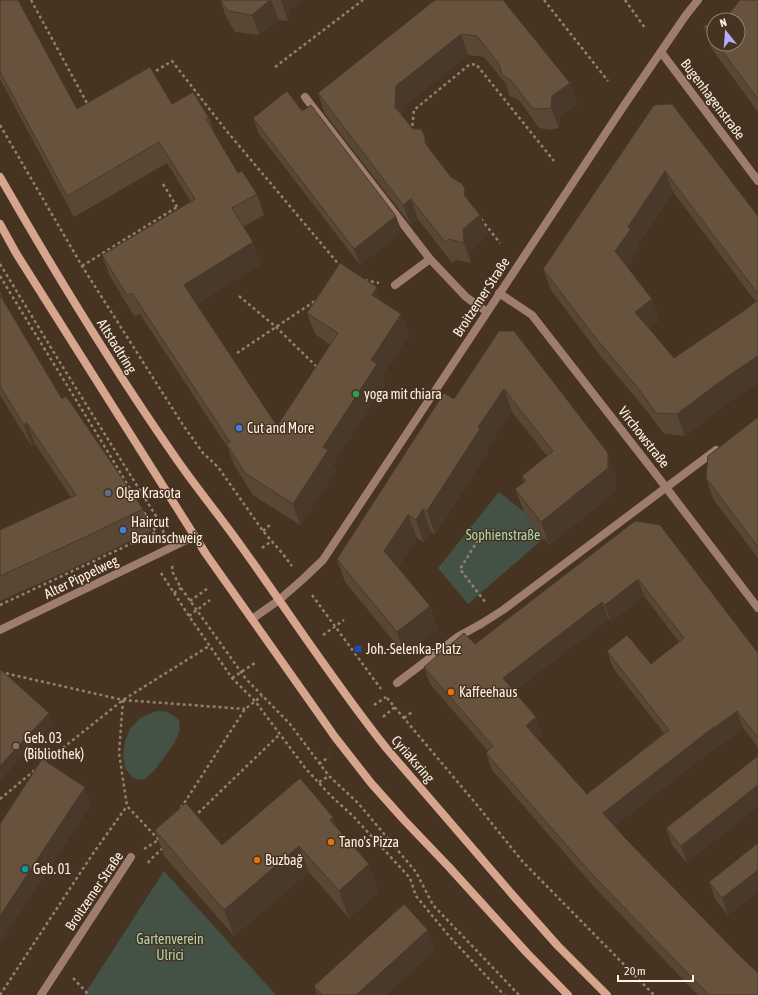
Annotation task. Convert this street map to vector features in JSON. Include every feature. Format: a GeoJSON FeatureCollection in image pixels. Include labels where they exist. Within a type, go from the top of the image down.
{"type":"FeatureCollection","features":[{"type":"Feature","properties":{"kind":"main road","name":"Altstadtring"},"geometry":{"type":"LineString","coordinates":[[0,177],[88,324],[146,416],[223,521]]}},
{"type":"Feature","properties":{"kind":"main road"},"geometry":{"type":"LineString","coordinates":[[0,224],[16,253],[195,536],[335,737],[404,820],[568,995]]}},
{"type":"Feature","properties":{"kind":"main road","name":"Cyriaksring"},"geometry":{"type":"LineString","coordinates":[[223,521],[386,749],[510,893],[558,946],[607,995]]}},
{"type":"Feature","properties":{"kind":"street","name":"Broitzemer Straße"},"geometry":{"type":"LineString","coordinates":[[252,619],[279,600],[323,560],[499,293],[686,15],[698,0]]}},
{"type":"Feature","properties":{"kind":"street","name":"Bugenhagenstraße"},"geometry":{"type":"LineString","coordinates":[[661,52],[758,181]]}},
{"type":"Feature","properties":{"kind":"street"},"geometry":{"type":"LineString","coordinates":[[305,97],[430,259],[466,297],[487,312]]}},
{"type":"Feature","properties":{"kind":"street"},"geometry":{"type":"LineString","coordinates":[[395,285],[430,259]]}},
{"type":"Feature","properties":{"kind":"street","name":"Virchowstraße"},"geometry":{"type":"LineString","coordinates":[[499,293],[532,315],[758,608]]}},
{"type":"Feature","properties":{"kind":"street"},"geometry":{"type":"LineString","coordinates":[[396,683],[459,636],[503,610],[722,446]]}},
{"type":"Feature","properties":{"kind":"street","name":"Alter Pippelweg"},"geometry":{"type":"LineString","coordinates":[[0,630],[195,536]]}},
{"type":"Feature","properties":{"kind":"street","name":"Broitzemer Straße"},"geometry":{"type":"LineString","coordinates":[[41,995],[131,857]]}},
{"type":"Feature","properties":{"kind":"path"},"geometry":{"type":"LineString","coordinates":[[31,0],[90,108]]}},
{"type":"Feature","properties":{"kind":"path"},"geometry":{"type":"LineString","coordinates":[[275,67],[363,0]]}},
{"type":"Feature","properties":{"kind":"path"},"geometry":{"type":"LineString","coordinates":[[544,0],[608,81]]}},
{"type":"Feature","properties":{"kind":"path"},"geometry":{"type":"LineString","coordinates":[[625,0],[645,28]]}},
{"type":"Feature","properties":{"kind":"path"},"geometry":{"type":"LineString","coordinates":[[145,77],[172,61],[225,129],[345,272]]}},
{"type":"Feature","properties":{"kind":"path"},"geometry":{"type":"LineString","coordinates":[[417,136],[412,129],[414,110],[469,65],[476,64],[554,161]]}},
{"type":"Feature","properties":{"kind":"path"},"geometry":{"type":"LineString","coordinates":[[0,125],[82,266],[183,425],[203,453],[218,467],[263,531],[286,557],[386,697],[523,862],[654,995]]}},
{"type":"Feature","properties":{"kind":"path"},"geometry":{"type":"LineString","coordinates":[[163,184],[180,212]]}},
{"type":"Feature","properties":{"kind":"path"},"geometry":{"type":"LineString","coordinates":[[82,266],[177,207]]}},
{"type":"Feature","properties":{"kind":"path"},"geometry":{"type":"LineString","coordinates":[[480,218],[500,243]]}},
{"type":"Feature","properties":{"kind":"path"},"geometry":{"type":"LineString","coordinates":[[0,264],[161,524],[174,573],[181,588],[240,672],[290,724],[329,776],[358,803],[416,872],[433,905],[519,995]]}},
{"type":"Feature","properties":{"kind":"path"},"geometry":{"type":"LineString","coordinates":[[0,276],[136,499]]}},
{"type":"Feature","properties":{"kind":"path"},"geometry":{"type":"LineString","coordinates":[[365,280],[395,285]]}},
{"type":"Feature","properties":{"kind":"path"},"geometry":{"type":"LineString","coordinates":[[239,296],[276,327],[319,369]]}},
{"type":"Feature","properties":{"kind":"path"},"geometry":{"type":"LineString","coordinates":[[237,353],[319,298]]}},
{"type":"Feature","properties":{"kind":"path"},"geometry":{"type":"LineString","coordinates":[[0,605],[156,532],[144,512]]}},
{"type":"Feature","properties":{"kind":"path"},"geometry":{"type":"LineString","coordinates":[[263,531],[271,524]]}},
{"type":"Feature","properties":{"kind":"path"},"geometry":{"type":"LineString","coordinates":[[478,540],[460,569],[482,599]]}},
{"type":"Feature","properties":{"kind":"path"},"geometry":{"type":"LineString","coordinates":[[161,573],[232,678],[255,701],[306,769],[332,797],[352,815],[410,878],[416,896],[449,936],[504,995]]}},
{"type":"Feature","properties":{"kind":"path"},"geometry":{"type":"LineString","coordinates":[[174,593],[181,588]]}},
{"type":"Feature","properties":{"kind":"path"},"geometry":{"type":"LineString","coordinates":[[189,616],[210,600]]}},
{"type":"Feature","properties":{"kind":"path"},"geometry":{"type":"LineString","coordinates":[[321,636],[344,620]]}},
{"type":"Feature","properties":{"kind":"path"},"geometry":{"type":"LineString","coordinates":[[43,764],[123,700],[209,646]]}},
{"type":"Feature","properties":{"kind":"path"},"geometry":{"type":"LineString","coordinates":[[232,678],[255,663]]}},
{"type":"Feature","properties":{"kind":"path"},"geometry":{"type":"LineString","coordinates":[[0,672],[123,700],[245,709]]}},
{"type":"Feature","properties":{"kind":"path"},"geometry":{"type":"LineString","coordinates":[[177,814],[245,709],[262,696]]}},
{"type":"Feature","properties":{"kind":"path"},"geometry":{"type":"LineString","coordinates":[[372,707],[386,697]]}},
{"type":"Feature","properties":{"kind":"path"},"geometry":{"type":"LineString","coordinates":[[123,700],[119,753],[127,806],[160,840]]}},
{"type":"Feature","properties":{"kind":"path"},"geometry":{"type":"LineString","coordinates":[[404,718],[412,712]]}},
{"type":"Feature","properties":{"kind":"path"},"geometry":{"type":"LineString","coordinates":[[189,822],[195,819],[280,734]]}},
{"type":"Feature","properties":{"kind":"path"},"geometry":{"type":"LineString","coordinates":[[0,799],[37,769]]}},
{"type":"Feature","properties":{"kind":"path"},"geometry":{"type":"LineString","coordinates":[[319,782],[329,776]]}},
{"type":"Feature","properties":{"kind":"path"},"geometry":{"type":"LineString","coordinates":[[0,995],[94,852],[127,806]]}},
{"type":"Feature","properties":{"kind":"path","name":"Broitzemer Straße"},"geometry":{"type":"LineString","coordinates":[[131,857],[160,840],[164,834]]}},
{"type":"Feature","properties":{"kind":"path"},"geometry":{"type":"LineString","coordinates":[[86,992],[89,995]]}},
{"type":"Feature","properties":{"kind":"green space","name":"Sophienstraße"},"geometry":{"type":"Polygon","coordinates":[[[499,492],[524,512],[544,538],[468,604],[438,568],[499,492]]]}},
{"type":"Feature","properties":{"kind":"green space"},"geometry":{"type":"Polygon","coordinates":[[[156,711],[168,712],[179,720],[180,730],[174,744],[154,771],[145,779],[138,780],[132,777],[125,768],[123,756],[125,741],[130,729],[140,718],[156,711]]]}},
{"type":"Feature","properties":{"kind":"green space","name":"Gartenverein Ulrici"},"geometry":{"type":"Polygon","coordinates":[[[164,871],[276,995],[84,995],[164,871]]]}},
{"type":"Feature","properties":{"kind":"building"},"geometry":{"type":"Polygon","coordinates":[[[0,0],[18,0],[77,109],[150,67],[172,104],[193,92],[209,118],[206,119],[238,173],[242,171],[257,194],[232,208],[253,242],[184,285],[277,426],[338,333],[307,313],[340,263],[377,287],[372,295],[401,314],[371,360],[377,364],[323,447],[328,450],[293,504],[245,473],[226,443],[230,442],[132,293],[127,295],[102,255],[195,199],[159,142],[67,196],[0,72],[0,0]]]}},
{"type":"Feature","properties":{"kind":"building"},"geometry":{"type":"Polygon","coordinates":[[[220,0],[270,0],[252,15],[228,11],[220,0]]]}},
{"type":"Feature","properties":{"kind":"building"},"geometry":{"type":"Polygon","coordinates":[[[435,0],[503,0],[570,83],[552,96],[551,108],[532,108],[511,80],[502,75],[499,64],[477,36],[461,34],[396,86],[395,107],[413,129],[421,129],[425,137],[425,143],[451,177],[461,183],[465,188],[464,195],[480,215],[463,229],[464,243],[449,239],[445,242],[411,199],[403,205],[318,93],[435,0]]]}},
{"type":"Feature","properties":{"kind":"building"},"geometry":{"type":"Polygon","coordinates":[[[740,0],[758,0],[758,99],[723,52],[746,52],[746,12],[730,12],[740,0]]]}},
{"type":"Feature","properties":{"kind":"building"},"geometry":{"type":"Polygon","coordinates":[[[287,91],[302,111],[311,105],[396,216],[354,249],[253,118],[287,91]]]}},
{"type":"Feature","properties":{"kind":"building"},"geometry":{"type":"Polygon","coordinates":[[[672,104],[758,216],[758,294],[665,171],[628,227],[631,229],[615,251],[652,299],[635,312],[674,358],[758,300],[758,356],[725,378],[677,414],[656,413],[638,388],[595,337],[543,269],[654,105],[672,104]]]}},
{"type":"Feature","properties":{"kind":"building"},"geometry":{"type":"Polygon","coordinates":[[[0,295],[62,399],[66,396],[143,509],[0,576],[0,530],[76,495],[27,423],[24,425],[0,386],[0,295]]]}},
{"type":"Feature","properties":{"kind":"building"},"geometry":{"type":"Polygon","coordinates":[[[499,331],[514,331],[608,453],[608,468],[541,522],[515,489],[526,481],[522,476],[553,451],[504,389],[478,427],[480,429],[427,511],[423,509],[416,520],[408,515],[384,551],[430,606],[397,632],[337,559],[444,393],[454,399],[499,331]]]}},
{"type":"Feature","properties":{"kind":"building"},"geometry":{"type":"Polygon","coordinates":[[[758,417],[758,547],[706,478],[708,456],[758,417]]]}},
{"type":"Feature","properties":{"kind":"building"},"geometry":{"type":"Polygon","coordinates":[[[635,521],[660,525],[758,653],[758,738],[737,711],[603,813],[626,839],[758,973],[758,995],[709,995],[590,872],[486,753],[493,746],[424,667],[464,633],[475,644],[635,521]],[[638,579],[605,605],[602,602],[503,678],[536,717],[526,726],[587,794],[669,730],[607,651],[627,635],[651,664],[684,638],[638,579]]]}},
{"type":"Feature","properties":{"kind":"building","name":"Geb. 03 (Bibliothek)"},"geometry":{"type":"Polygon","coordinates":[[[0,669],[49,713],[0,766],[0,669]]]}},
{"type":"Feature","properties":{"kind":"building"},"geometry":{"type":"Polygon","coordinates":[[[758,756],[758,785],[681,846],[666,828],[758,756]]]}},
{"type":"Feature","properties":{"kind":"building","name":"Geb. 01"},"geometry":{"type":"Polygon","coordinates":[[[42,759],[85,787],[0,916],[0,824],[42,759]]]}},
{"type":"Feature","properties":{"kind":"building"},"geometry":{"type":"Polygon","coordinates":[[[300,778],[333,817],[330,820],[369,864],[339,891],[299,846],[224,910],[155,830],[186,803],[222,845],[300,778]]]}},
{"type":"Feature","properties":{"kind":"building"},"geometry":{"type":"Polygon","coordinates":[[[758,843],[758,870],[722,898],[709,882],[758,843]]]}},
{"type":"Feature","properties":{"kind":"building"},"geometry":{"type":"Polygon","coordinates":[[[404,904],[428,930],[356,995],[322,995],[314,986],[404,904]]]}},
{"type":"Feature","properties":{"kind":"place","name":"yoga mit chiara"},"geometry":{"type":"Point","coordinates":[356,394]}},
{"type":"Feature","properties":{"kind":"place","name":"Cut and More"},"geometry":{"type":"Point","coordinates":[239,428]}},
{"type":"Feature","properties":{"kind":"place","name":"Olga Krasota"},"geometry":{"type":"Point","coordinates":[108,493]}},
{"type":"Feature","properties":{"kind":"place","name":"Haircut Braunschweig"},"geometry":{"type":"Point","coordinates":[123,530]}},
{"type":"Feature","properties":{"kind":"place","name":"Joh.-Selenka-Platz"},"geometry":{"type":"Point","coordinates":[358,649]}},
{"type":"Feature","properties":{"kind":"place","name":"Kaffeehaus"},"geometry":{"type":"Point","coordinates":[451,692]}},
{"type":"Feature","properties":{"kind":"place","name":"Geb. 03 (Bibliothek)"},"geometry":{"type":"Point","coordinates":[16,746]}},
{"type":"Feature","properties":{"kind":"place","name":"Tano's Pizza"},"geometry":{"type":"Point","coordinates":[331,842]}},
{"type":"Feature","properties":{"kind":"place","name":"Buzbağ"},"geometry":{"type":"Point","coordinates":[257,860]}},
{"type":"Feature","properties":{"kind":"place","name":"Geb. 01"},"geometry":{"type":"Point","coordinates":[25,869]}}]}
